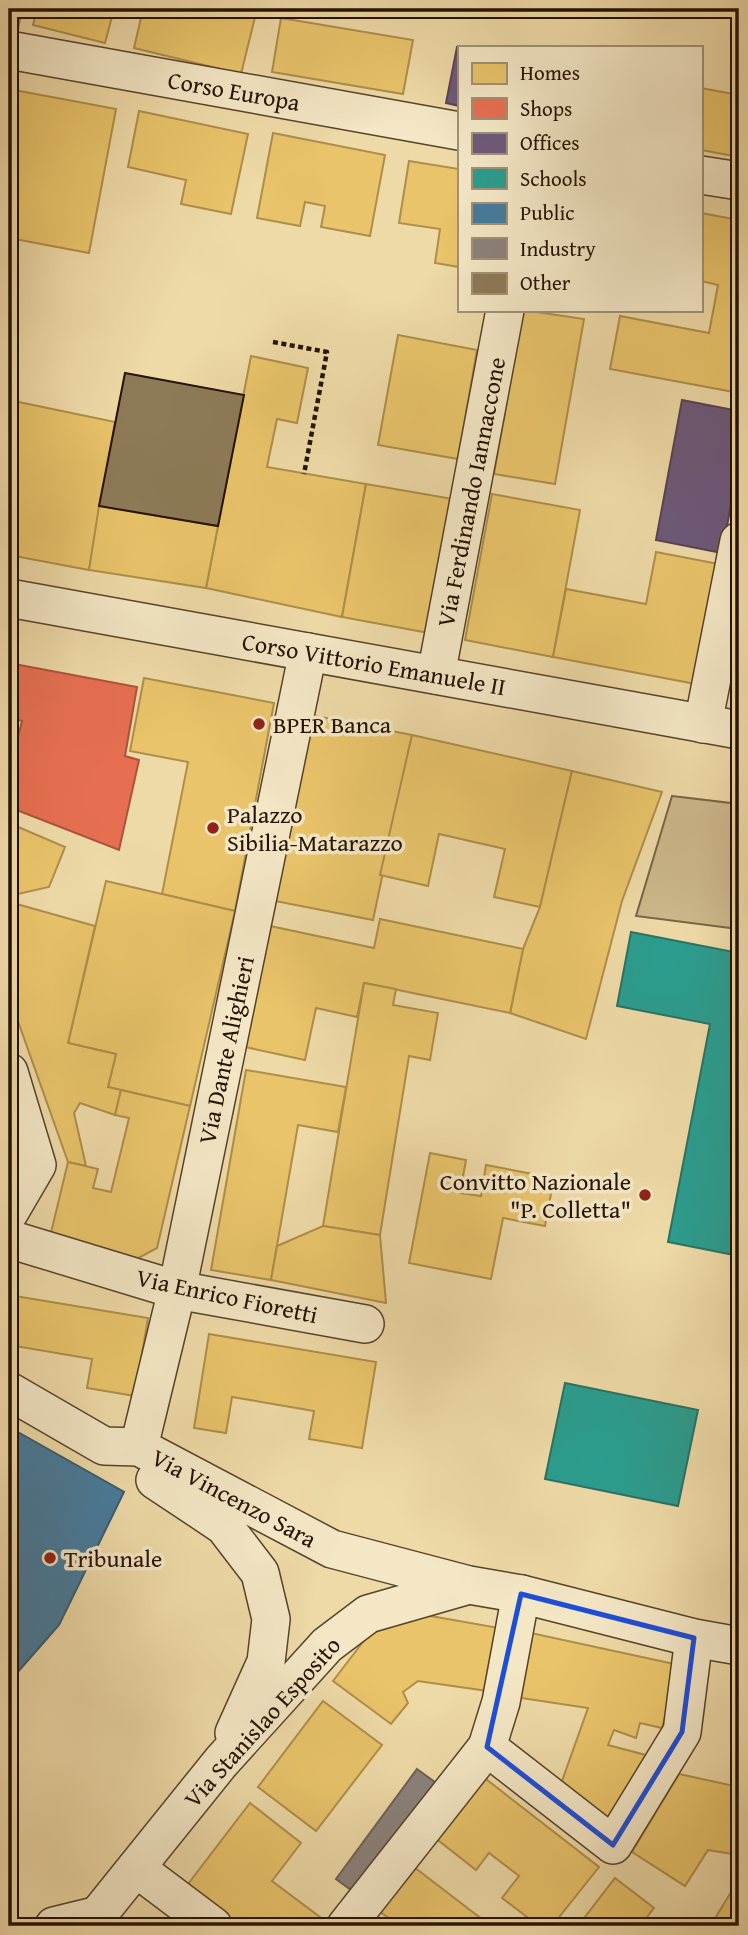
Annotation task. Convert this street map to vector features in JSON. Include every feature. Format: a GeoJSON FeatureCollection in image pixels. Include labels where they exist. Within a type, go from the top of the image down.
{"type":"FeatureCollection","features":[{"type":"Feature","properties":{"kind":"street","name":"Corso Europa"},"geometry":{"type":"LineString","coordinates":[[9,50],[458,131]]}},
{"type":"Feature","properties":{"kind":"street"},"geometry":{"type":"LineString","coordinates":[[702,175],[739,181]]}},
{"type":"Feature","properties":{"kind":"street","name":"Via Ferdinando Iannaccone"},"geometry":{"type":"LineString","coordinates":[[436,675],[505,312]]}},
{"type":"Feature","properties":{"kind":"street"},"geometry":{"type":"LineString","coordinates":[[703,724],[739,541]]}},
{"type":"Feature","properties":{"kind":"street","name":"Corso Vittorio Emanuele II"},"geometry":{"type":"LineString","coordinates":[[9,598],[739,730]]}},
{"type":"Feature","properties":{"kind":"street","name":"Via Dante Alighieri"},"geometry":{"type":"LineString","coordinates":[[122,1446],[177,1290],[308,652]]}},
{"type":"Feature","properties":{"kind":"street"},"geometry":{"type":"LineString","coordinates":[[9,1072],[37,1165],[9,1213]]}},
{"type":"Feature","properties":{"kind":"street","name":"Via Enrico Fioretti"},"geometry":{"type":"LineString","coordinates":[[9,1239],[177,1290],[365,1324]]}},
{"type":"Feature","properties":{"kind":"street","name":"Via Vincenzo Sara"},"geometry":{"type":"LineString","coordinates":[[9,1391],[332,1549],[470,1586]]}},
{"type":"Feature","properties":{"kind":"street"},"geometry":{"type":"LineString","coordinates":[[122,1446],[224,1526],[260,1573],[271,1619],[266,1662],[221,1762]]}},
{"type":"Feature","properties":{"kind":"street","name":"Via Stanislao Esposito"},"geometry":{"type":"LineString","coordinates":[[92,1921],[221,1762],[327,1645],[368,1614],[470,1586],[522,1594],[694,1638],[739,1646]]}},
{"type":"Feature","properties":{"kind":"street"},"geometry":{"type":"LineString","coordinates":[[346,1926],[487,1747],[501,1702],[522,1594]]}},
{"type":"Feature","properties":{"kind":"street"},"geometry":{"type":"LineString","coordinates":[[487,1747],[613,1846],[682,1732],[694,1638]]}},
{"type":"Feature","properties":{"kind":"street"},"geometry":{"type":"LineString","coordinates":[[136,1868],[213,1926]]}},
{"type":"Feature","properties":{"kind":"street"},"geometry":{"type":"LineString","coordinates":[[54,1926],[92,1921]]}},
{"type":"Feature","properties":{"kind":"path"},"geometry":{"type":"LineString","coordinates":[[273,342],[327,352],[304,474]]}},
{"type":"Feature","properties":{"kind":"highlighted area"},"geometry":{"type":"Polygon","coordinates":[[[521,1594],[694,1638],[682,1732],[613,1845],[487,1747],[521,1594]]]}},
{"type":"Feature","properties":{"kind":"shaded area"},"geometry":{"type":"Polygon","coordinates":[[[739,633],[739,682],[730,680],[739,633]]]}},
{"type":"Feature","properties":{"kind":"shaded area"},"geometry":{"type":"Polygon","coordinates":[[[672,796],[739,804],[739,922],[730,928],[636,916],[672,796]]]}},
{"type":"Feature","properties":{"kind":"building: Homes"},"geometry":{"type":"Polygon","coordinates":[[[9,9],[22,9],[17,35],[9,33],[9,9]]]}},
{"type":"Feature","properties":{"kind":"building: Homes"},"geometry":{"type":"Polygon","coordinates":[[[37,9],[114,9],[105,43],[33,25],[37,9]]]}},
{"type":"Feature","properties":{"kind":"building: Homes"},"geometry":{"type":"Polygon","coordinates":[[[143,9],[257,9],[241,74],[134,48],[143,9]]]}},
{"type":"Feature","properties":{"kind":"building: Homes"},"geometry":{"type":"Polygon","coordinates":[[[281,18],[413,40],[403,94],[272,72],[281,18]]]}},
{"type":"Feature","properties":{"kind":"building: Homes"},"geometry":{"type":"Polygon","coordinates":[[[702,88],[739,95],[739,157],[702,150],[702,88]]]}},
{"type":"Feature","properties":{"kind":"building: Homes"},"geometry":{"type":"Polygon","coordinates":[[[9,89],[116,109],[89,253],[9,238],[9,89]]]}},
{"type":"Feature","properties":{"kind":"building: Homes"},"geometry":{"type":"Polygon","coordinates":[[[139,111],[248,134],[231,214],[181,204],[186,180],[128,167],[139,111]]]}},
{"type":"Feature","properties":{"kind":"building: Homes"},"geometry":{"type":"Polygon","coordinates":[[[273,133],[385,155],[370,236],[321,227],[325,206],[305,202],[300,226],[257,218],[273,133]]]}},
{"type":"Feature","properties":{"kind":"building: Homes"},"geometry":{"type":"Polygon","coordinates":[[[409,161],[458,169],[458,267],[435,263],[440,229],[399,223],[409,161]]]}},
{"type":"Feature","properties":{"kind":"building: Homes"},"geometry":{"type":"Polygon","coordinates":[[[702,213],[739,220],[739,393],[610,369],[620,316],[709,333],[718,285],[702,281],[702,213]]]}},
{"type":"Feature","properties":{"kind":"building: Homes"},"geometry":{"type":"Polygon","coordinates":[[[523,312],[584,319],[555,484],[494,474],[523,312]]]}},
{"type":"Feature","properties":{"kind":"building: Homes"},"geometry":{"type":"Polygon","coordinates":[[[398,335],[477,350],[458,459],[378,445],[398,335]]]}},
{"type":"Feature","properties":{"kind":"building: Homes"},"geometry":{"type":"Polygon","coordinates":[[[251,356],[308,368],[297,423],[277,419],[267,467],[366,484],[342,617],[206,588],[251,356]]]}},
{"type":"Feature","properties":{"kind":"building: Homes"},"geometry":{"type":"Polygon","coordinates":[[[9,400],[115,422],[89,570],[9,555],[9,400]]]}},
{"type":"Feature","properties":{"kind":"building: Homes"},"geometry":{"type":"Polygon","coordinates":[[[366,484],[453,499],[429,633],[342,617],[366,484]]]}},
{"type":"Feature","properties":{"kind":"building: Homes"},"geometry":{"type":"Polygon","coordinates":[[[492,494],[580,510],[553,657],[465,640],[492,494]]]}},
{"type":"Feature","properties":{"kind":"building: Homes"},"geometry":{"type":"Polygon","coordinates":[[[99,506],[218,526],[206,588],[89,570],[99,506]]]}},
{"type":"Feature","properties":{"kind":"building: Homes"},"geometry":{"type":"Polygon","coordinates":[[[656,552],[724,565],[701,685],[553,657],[566,589],[646,604],[656,552]]]}},
{"type":"Feature","properties":{"kind":"building: Homes","name":"Palazzo Sibilia-Matarazzo"},"geometry":{"type":"Polygon","coordinates":[[[144,678],[274,703],[235,911],[162,894],[188,762],[130,751],[144,678]]]}},
{"type":"Feature","properties":{"kind":"building: Homes"},"geometry":{"type":"Polygon","coordinates":[[[311,715],[412,735],[373,920],[275,901],[311,715]]]}},
{"type":"Feature","properties":{"kind":"building: Homes"},"geometry":{"type":"Polygon","coordinates":[[[412,735],[572,771],[540,907],[494,897],[505,849],[439,834],[428,886],[380,875],[412,735]]]}},
{"type":"Feature","properties":{"kind":"building: Homes"},"geometry":{"type":"Polygon","coordinates":[[[572,771],[662,792],[622,901],[586,1039],[510,1013],[523,949],[540,907],[572,771]]]}},
{"type":"Feature","properties":{"kind":"building: Homes"},"geometry":{"type":"Polygon","coordinates":[[[9,823],[65,847],[49,887],[9,896],[9,823]]]}},
{"type":"Feature","properties":{"kind":"building: Homes"},"geometry":{"type":"Polygon","coordinates":[[[106,881],[235,911],[190,1106],[108,1087],[116,1054],[68,1043],[106,881]]]}},
{"type":"Feature","properties":{"kind":"building: Homes"},"geometry":{"type":"Polygon","coordinates":[[[13,903],[95,926],[68,1043],[116,1054],[108,1087],[121,1090],[115,1115],[80,1103],[74,1113],[86,1166],[68,1162],[9,996],[9,905],[13,903]]]}},
{"type":"Feature","properties":{"kind":"building: Homes"},"geometry":{"type":"Polygon","coordinates":[[[380,919],[523,949],[510,1013],[364,983],[357,1017],[316,1008],[305,1060],[245,1047],[270,926],[374,948],[380,919]]]}},
{"type":"Feature","properties":{"kind":"building: Homes"},"geometry":{"type":"Polygon","coordinates":[[[364,983],[396,989],[393,1005],[438,1013],[430,1060],[409,1056],[380,1235],[323,1226],[364,983]]]}},
{"type":"Feature","properties":{"kind":"building: Homes"},"geometry":{"type":"Polygon","coordinates":[[[246,1070],[346,1087],[338,1132],[298,1125],[271,1280],[211,1270],[246,1070]]]}},
{"type":"Feature","properties":{"kind":"building: Homes"},"geometry":{"type":"Polygon","coordinates":[[[121,1090],[190,1106],[157,1248],[133,1261],[49,1241],[68,1162],[98,1169],[93,1188],[111,1192],[129,1118],[115,1115],[121,1090]]]}},
{"type":"Feature","properties":{"kind":"building: Homes"},"geometry":{"type":"Polygon","coordinates":[[[430,1153],[466,1160],[460,1193],[481,1196],[486,1165],[554,1178],[545,1226],[503,1218],[491,1279],[409,1263],[430,1153]]]}},
{"type":"Feature","properties":{"kind":"building: Homes"},"geometry":{"type":"Polygon","coordinates":[[[323,1226],[380,1235],[386,1303],[271,1280],[277,1246],[323,1226]]]}},
{"type":"Feature","properties":{"kind":"building: Homes"},"geometry":{"type":"Polygon","coordinates":[[[9,1295],[148,1318],[135,1396],[87,1388],[92,1359],[9,1345],[9,1295]]]}},
{"type":"Feature","properties":{"kind":"building: Homes"},"geometry":{"type":"Polygon","coordinates":[[[209,1334],[376,1362],[362,1448],[309,1439],[314,1411],[232,1397],[226,1433],[194,1428],[209,1334]]]}},
{"type":"Feature","properties":{"kind":"building: Homes"},"geometry":{"type":"Polygon","coordinates":[[[425,1615],[499,1628],[488,1691],[418,1681],[403,1692],[408,1703],[391,1724],[333,1681],[369,1634],[425,1615]]]}},
{"type":"Feature","properties":{"kind":"building: Homes"},"geometry":{"type":"Polygon","coordinates":[[[517,1630],[679,1665],[662,1728],[640,1723],[636,1738],[614,1730],[608,1745],[657,1758],[615,1837],[557,1795],[588,1708],[508,1696],[517,1630]]]}},
{"type":"Feature","properties":{"kind":"building: Homes"},"geometry":{"type":"Polygon","coordinates":[[[323,1701],[382,1745],[316,1831],[258,1787],[323,1701]]]}},
{"type":"Feature","properties":{"kind":"building: Homes"},"geometry":{"type":"Polygon","coordinates":[[[679,1774],[739,1787],[739,1855],[708,1850],[685,1886],[632,1852],[679,1774]]]}},
{"type":"Feature","properties":{"kind":"building: Homes"},"geometry":{"type":"Polygon","coordinates":[[[482,1776],[599,1867],[552,1926],[539,1926],[502,1898],[519,1876],[489,1853],[476,1870],[434,1837],[482,1776]]]}},
{"type":"Feature","properties":{"kind":"building: Homes"},"geometry":{"type":"Polygon","coordinates":[[[250,1803],[301,1843],[272,1881],[332,1926],[235,1926],[185,1888],[250,1803]]]}},
{"type":"Feature","properties":{"kind":"building: Homes"},"geometry":{"type":"Polygon","coordinates":[[[410,1864],[491,1926],[400,1926],[376,1909],[410,1864]]]}},
{"type":"Feature","properties":{"kind":"building: Homes"},"geometry":{"type":"Polygon","coordinates":[[[615,1878],[654,1908],[640,1926],[578,1926],[615,1878]]]}},
{"type":"Feature","properties":{"kind":"building: Homes"},"geometry":{"type":"Polygon","coordinates":[[[739,1879],[739,1926],[725,1926],[714,1920],[739,1879]]]}},
{"type":"Feature","properties":{"kind":"building: Shops"},"geometry":{"type":"Polygon","coordinates":[[[9,663],[137,687],[125,756],[139,760],[119,850],[9,807],[9,773],[22,721],[9,717],[9,663]]]}},
{"type":"Feature","properties":{"kind":"building: Offices"},"geometry":{"type":"Polygon","coordinates":[[[457,47],[458,47],[458,106],[446,103],[457,47]]]}},
{"type":"Feature","properties":{"kind":"building: Offices"},"geometry":{"type":"Polygon","coordinates":[[[682,400],[739,411],[739,461],[722,553],[656,540],[682,400]]]}},
{"type":"Feature","properties":{"kind":"building: Schools"},"geometry":{"type":"Polygon","coordinates":[[[631,932],[739,953],[739,1256],[668,1242],[710,1024],[617,1006],[631,932]]]}},
{"type":"Feature","properties":{"kind":"building: Schools"},"geometry":{"type":"Polygon","coordinates":[[[565,1383],[698,1410],[678,1506],[545,1479],[565,1383]]]}},
{"type":"Feature","properties":{"kind":"building: Public","name":"Tribunale"},"geometry":{"type":"Polygon","coordinates":[[[9,1427],[124,1492],[59,1625],[9,1682],[9,1427]]]}},
{"type":"Feature","properties":{"kind":"building: Industry"},"geometry":{"type":"Polygon","coordinates":[[[417,1769],[443,1788],[362,1898],[336,1879],[417,1769]]]}},
{"type":"Feature","properties":{"kind":"building: Other"},"geometry":{"type":"Polygon","coordinates":[[[125,373],[244,395],[218,526],[99,506],[125,373]]]}},
{"type":"Feature","properties":{"kind":"place","name":"BPER Banca"},"geometry":{"type":"Point","coordinates":[259,724]}},
{"type":"Feature","properties":{"kind":"place","name":"Palazzo Sibilia-Matarazzo"},"geometry":{"type":"Point","coordinates":[213,828]}},
{"type":"Feature","properties":{"kind":"place","name":"Convitto Nazionale \"P. Colletta\""},"geometry":{"type":"Point","coordinates":[645,1195]}},
{"type":"Feature","properties":{"kind":"place","name":"Tribunale"},"geometry":{"type":"Point","coordinates":[50,1558]}}]}
